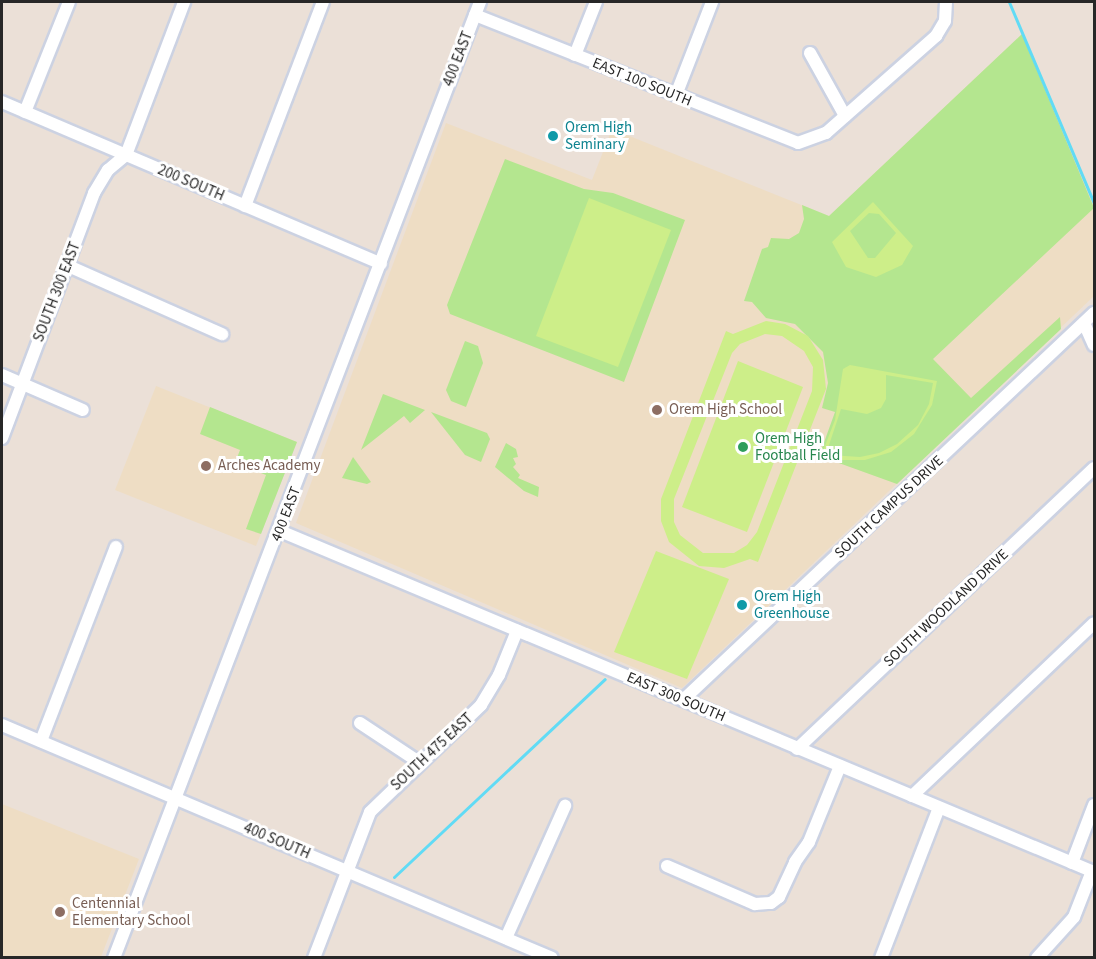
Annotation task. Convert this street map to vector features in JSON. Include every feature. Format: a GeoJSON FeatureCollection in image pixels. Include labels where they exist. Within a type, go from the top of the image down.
{"type":"FeatureCollection","features":[{"type":"Feature","properties":{"kind":"street"},"geometry":{"type":"LineString","coordinates":[[25,112],[69,2]]}},
{"type":"Feature","properties":{"kind":"street"},"geometry":{"type":"LineString","coordinates":[[126,155],[184,2]]}},
{"type":"Feature","properties":{"kind":"street"},"geometry":{"type":"LineString","coordinates":[[245,206],[323,2]]}},
{"type":"Feature","properties":{"kind":"street","name":"400 EAST"},"geometry":{"type":"LineString","coordinates":[[114,957],[280,531],[480,2]]}},
{"type":"Feature","properties":{"kind":"street"},"geometry":{"type":"LineString","coordinates":[[575,55],[596,2]]}},
{"type":"Feature","properties":{"kind":"street"},"geometry":{"type":"LineString","coordinates":[[676,94],[712,2]]}},
{"type":"Feature","properties":{"kind":"street"},"geometry":{"type":"LineString","coordinates":[[810,53],[845,116],[936,36],[945,21],[946,2]]}},
{"type":"Feature","properties":{"kind":"street","name":"EAST 100 SOUTH"},"geometry":{"type":"LineString","coordinates":[[475,15],[790,141],[809,142],[845,116]]}},
{"type":"Feature","properties":{"kind":"street","name":"200 SOUTH"},"geometry":{"type":"LineString","coordinates":[[2,102],[381,264]]}},
{"type":"Feature","properties":{"kind":"street","name":"SOUTH 300 EAST"},"geometry":{"type":"LineString","coordinates":[[2,438],[66,265],[100,181],[126,155]]}},
{"type":"Feature","properties":{"kind":"street"},"geometry":{"type":"LineString","coordinates":[[66,265],[222,334]]}},
{"type":"Feature","properties":{"kind":"street","name":"SOUTH CAMPUS DRIVE"},"geometry":{"type":"LineString","coordinates":[[683,700],[1095,313]]}},
{"type":"Feature","properties":{"kind":"street"},"geometry":{"type":"LineString","coordinates":[[1084,323],[1095,345]]}},
{"type":"Feature","properties":{"kind":"street"},"geometry":{"type":"LineString","coordinates":[[2,375],[83,410]]}},
{"type":"Feature","properties":{"kind":"street","name":"SOUTH WOODLAND DRIVE"},"geometry":{"type":"LineString","coordinates":[[797,749],[1095,468]]}},
{"type":"Feature","properties":{"kind":"street","name":"EAST 300 SOUTH"},"geometry":{"type":"LineString","coordinates":[[280,531],[1093,871]]}},
{"type":"Feature","properties":{"kind":"street"},"geometry":{"type":"LineString","coordinates":[[41,741],[116,547]]}},
{"type":"Feature","properties":{"kind":"street"},"geometry":{"type":"LineString","coordinates":[[912,796],[1095,623]]}},
{"type":"Feature","properties":{"kind":"street","name":"SOUTH 475 EAST"},"geometry":{"type":"LineString","coordinates":[[314,957],[349,872],[351,856],[370,812],[419,762],[481,705],[499,675],[517,631]]}},
{"type":"Feature","properties":{"kind":"street"},"geometry":{"type":"LineString","coordinates":[[360,723],[419,762]]}},
{"type":"Feature","properties":{"kind":"street","name":"400 SOUTH"},"geometry":{"type":"LineString","coordinates":[[2,724],[552,957]]}},
{"type":"Feature","properties":{"kind":"street"},"geometry":{"type":"LineString","coordinates":[[667,866],[755,904],[771,903],[779,897],[795,862],[809,842],[840,766]]}},
{"type":"Feature","properties":{"kind":"street"},"geometry":{"type":"LineString","coordinates":[[1072,863],[1095,805]]}},
{"type":"Feature","properties":{"kind":"street"},"geometry":{"type":"LineString","coordinates":[[507,938],[565,806]]}},
{"type":"Feature","properties":{"kind":"street"},"geometry":{"type":"LineString","coordinates":[[881,957],[939,808]]}},
{"type":"Feature","properties":{"kind":"street"},"geometry":{"type":"LineString","coordinates":[[1037,957],[1074,916],[1093,871]]}},
{"type":"Feature","properties":{"kind":"shaded area","name":"Orem High School"},"geometry":{"type":"Polygon","coordinates":[[[1022,34],[1094,203],[1094,296],[682,688],[296,523],[446,123],[592,180],[612,129],[829,216],[1022,34]]]}},
{"type":"Feature","properties":{"kind":"shaded area","name":"Arches Academy"},"geometry":{"type":"Polygon","coordinates":[[[156,386],[297,442],[256,546],[115,490],[156,386]]]}},
{"type":"Feature","properties":{"kind":"shaded area","name":"Centennial Elementary School"},"geometry":{"type":"Polygon","coordinates":[[[2,804],[139,859],[101,957],[2,957],[2,804]]]}},
{"type":"Feature","properties":{"kind":"green space"},"geometry":{"type":"Polygon","coordinates":[[[1022,34],[1094,208],[933,359],[971,398],[1060,317],[1061,329],[897,484],[825,458],[822,448],[835,412],[822,408],[828,383],[823,352],[795,324],[766,318],[752,302],[744,301],[762,249],[768,247],[771,238],[789,239],[799,233],[804,219],[802,205],[829,216],[1022,34]]]}},
{"type":"Feature","properties":{"kind":"green space"},"geometry":{"type":"Polygon","coordinates":[[[505,159],[584,189],[613,193],[685,220],[624,382],[450,314],[447,305],[505,159]]]}},
{"type":"Feature","properties":{"kind":"green space"},"geometry":{"type":"Polygon","coordinates":[[[589,198],[671,230],[618,367],[536,336],[589,198]]]}},
{"type":"Feature","properties":{"kind":"green space"},"geometry":{"type":"Polygon","coordinates":[[[873,202],[913,246],[902,265],[876,277],[846,267],[832,242],[873,202]],[[869,213],[850,231],[868,258],[875,258],[896,233],[879,214],[869,213]]]}},
{"type":"Feature","properties":{"kind":"green space"},"geometry":{"type":"Polygon","coordinates":[[[766,321],[785,324],[808,336],[823,360],[826,389],[758,562],[750,559],[724,568],[699,566],[669,542],[661,521],[661,499],[726,331],[733,334],[766,321]],[[765,334],[740,344],[732,353],[674,499],[674,522],[680,535],[703,553],[734,553],[747,545],[757,532],[812,391],[813,367],[804,351],[782,336],[765,334]]]}},
{"type":"Feature","properties":{"kind":"green space"},"geometry":{"type":"Polygon","coordinates":[[[465,341],[478,346],[483,363],[466,407],[451,401],[446,390],[465,341]]]}},
{"type":"Feature","properties":{"kind":"green space","name":"Orem High Football Field"},"geometry":{"type":"Polygon","coordinates":[[[738,361],[803,387],[747,532],[682,507],[738,361]]]}},
{"type":"Feature","properties":{"kind":"green space"},"geometry":{"type":"Polygon","coordinates":[[[850,365],[937,381],[932,405],[914,434],[891,452],[865,460],[832,460],[821,456],[835,420],[843,369],[850,365]],[[886,375],[886,399],[881,408],[867,414],[841,409],[828,448],[830,455],[860,457],[879,453],[897,444],[918,425],[929,404],[933,383],[886,375]]]}},
{"type":"Feature","properties":{"kind":"green space"},"geometry":{"type":"Polygon","coordinates":[[[383,394],[425,410],[410,423],[404,416],[361,450],[383,394]]]}},
{"type":"Feature","properties":{"kind":"green space"},"geometry":{"type":"Polygon","coordinates":[[[210,407],[297,442],[261,534],[246,529],[266,475],[235,463],[240,450],[200,434],[210,407]]]}},
{"type":"Feature","properties":{"kind":"green space"},"geometry":{"type":"Polygon","coordinates":[[[431,412],[487,433],[490,439],[481,462],[465,455],[431,412]]]}},
{"type":"Feature","properties":{"kind":"green space"},"geometry":{"type":"Polygon","coordinates":[[[506,443],[516,449],[518,457],[513,458],[516,464],[513,467],[520,475],[518,478],[539,487],[538,497],[524,491],[495,467],[506,443]]]}},
{"type":"Feature","properties":{"kind":"green space"},"geometry":{"type":"Polygon","coordinates":[[[353,457],[371,482],[367,484],[342,478],[353,457]]]}},
{"type":"Feature","properties":{"kind":"green space"},"geometry":{"type":"Polygon","coordinates":[[[656,551],[729,579],[687,679],[614,652],[656,551]]]}},
{"type":"Feature","properties":{"kind":"waterway"},"geometry":{"type":"LineString","coordinates":[[1009,2],[1094,203]]}},
{"type":"Feature","properties":{"kind":"waterway"},"geometry":{"type":"LineString","coordinates":[[394,877],[605,679]]}},
{"type":"Feature","properties":{"kind":"place","name":"Orem High Seminary"},"geometry":{"type":"Point","coordinates":[553,136]}},
{"type":"Feature","properties":{"kind":"place","name":"Orem High School"},"geometry":{"type":"Point","coordinates":[657,410]}},
{"type":"Feature","properties":{"kind":"place","name":"Orem High Football Field"},"geometry":{"type":"Point","coordinates":[743,447]}},
{"type":"Feature","properties":{"kind":"place","name":"Arches Academy"},"geometry":{"type":"Point","coordinates":[206,466]}},
{"type":"Feature","properties":{"kind":"place","name":"Orem High Greenhouse"},"geometry":{"type":"Point","coordinates":[742,605]}},
{"type":"Feature","properties":{"kind":"place","name":"Centennial Elementary School"},"geometry":{"type":"Point","coordinates":[60,912]}}]}
